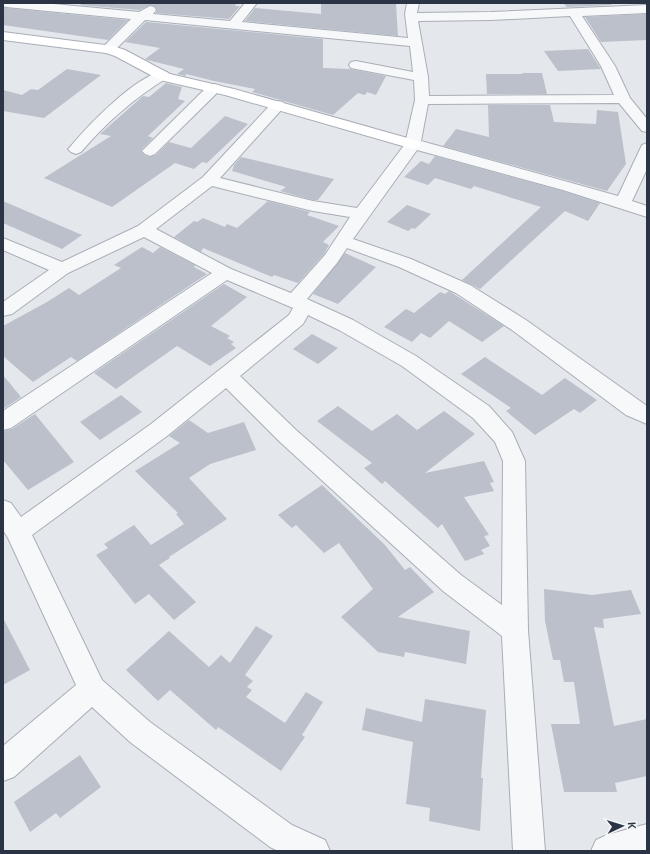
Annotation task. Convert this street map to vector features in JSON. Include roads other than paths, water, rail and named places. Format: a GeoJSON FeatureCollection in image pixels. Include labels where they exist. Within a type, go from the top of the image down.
{"type":"FeatureCollection","features":[{"type":"Feature","properties":{"kind":"street"},"geometry":{"type":"LineString","coordinates":[[6,3],[234,25],[320,35],[416,43]]}},
{"type":"Feature","properties":{"kind":"street"},"geometry":{"type":"LineString","coordinates":[[108,49],[135,22],[145,16],[157,3]]}},
{"type":"Feature","properties":{"kind":"street"},"geometry":{"type":"LineString","coordinates":[[234,25],[251,3]]}},
{"type":"Feature","properties":{"kind":"street"},"geometry":{"type":"LineString","coordinates":[[544,3],[553,13]]}},
{"type":"Feature","properties":{"kind":"street"},"geometry":{"type":"LineString","coordinates":[[314,851],[281,844],[140,732],[92,688],[10,521],[158,430],[296,319],[299,303],[361,214],[413,144],[422,100],[421,77],[413,10],[491,16],[647,9]]}},
{"type":"Feature","properties":{"kind":"street"},"geometry":{"type":"LineString","coordinates":[[573,12],[608,66],[623,99],[647,128]]}},
{"type":"Feature","properties":{"kind":"street"},"geometry":{"type":"LineString","coordinates":[[3,36],[108,49],[120,53],[162,75],[278,105],[623,203],[647,212]]}},
{"type":"Feature","properties":{"kind":"street"},"geometry":{"type":"LineString","coordinates":[[356,65],[392,73],[421,77]]}},
{"type":"Feature","properties":{"kind":"street"},"geometry":{"type":"LineString","coordinates":[[76,149],[90,131],[120,105],[142,87],[162,75]]}},
{"type":"Feature","properties":{"kind":"street"},"geometry":{"type":"LineString","coordinates":[[150,151],[214,88]]}},
{"type":"Feature","properties":{"kind":"street"},"geometry":{"type":"LineString","coordinates":[[422,100],[623,99]]}},
{"type":"Feature","properties":{"kind":"street"},"geometry":{"type":"LineString","coordinates":[[5,310],[62,269],[144,230],[209,180],[278,105]]}},
{"type":"Feature","properties":{"kind":"street"},"geometry":{"type":"LineString","coordinates":[[623,203],[644,158],[647,148]]}},
{"type":"Feature","properties":{"kind":"street"},"geometry":{"type":"LineString","coordinates":[[209,180],[313,206],[361,214]]}},
{"type":"Feature","properties":{"kind":"street"},"geometry":{"type":"LineString","coordinates":[[144,230],[225,273],[299,303],[346,325],[409,361],[481,412],[504,438],[514,461],[515,630],[529,851]]}},
{"type":"Feature","properties":{"kind":"street"},"geometry":{"type":"LineString","coordinates":[[344,240],[405,263],[463,289],[519,325],[634,409],[647,416]]}},
{"type":"Feature","properties":{"kind":"street"},"geometry":{"type":"LineString","coordinates":[[3,243],[62,269]]}},
{"type":"Feature","properties":{"kind":"street"},"geometry":{"type":"LineString","coordinates":[[3,422],[225,273]]}},
{"type":"Feature","properties":{"kind":"street"},"geometry":{"type":"LineString","coordinates":[[227,376],[288,436],[452,582],[515,630]]}},
{"type":"Feature","properties":{"kind":"street"},"geometry":{"type":"LineString","coordinates":[[3,766],[92,688]]}},
{"type":"Feature","properties":{"kind":"street"},"geometry":{"type":"LineString","coordinates":[[607,851],[647,840]]}}]}
